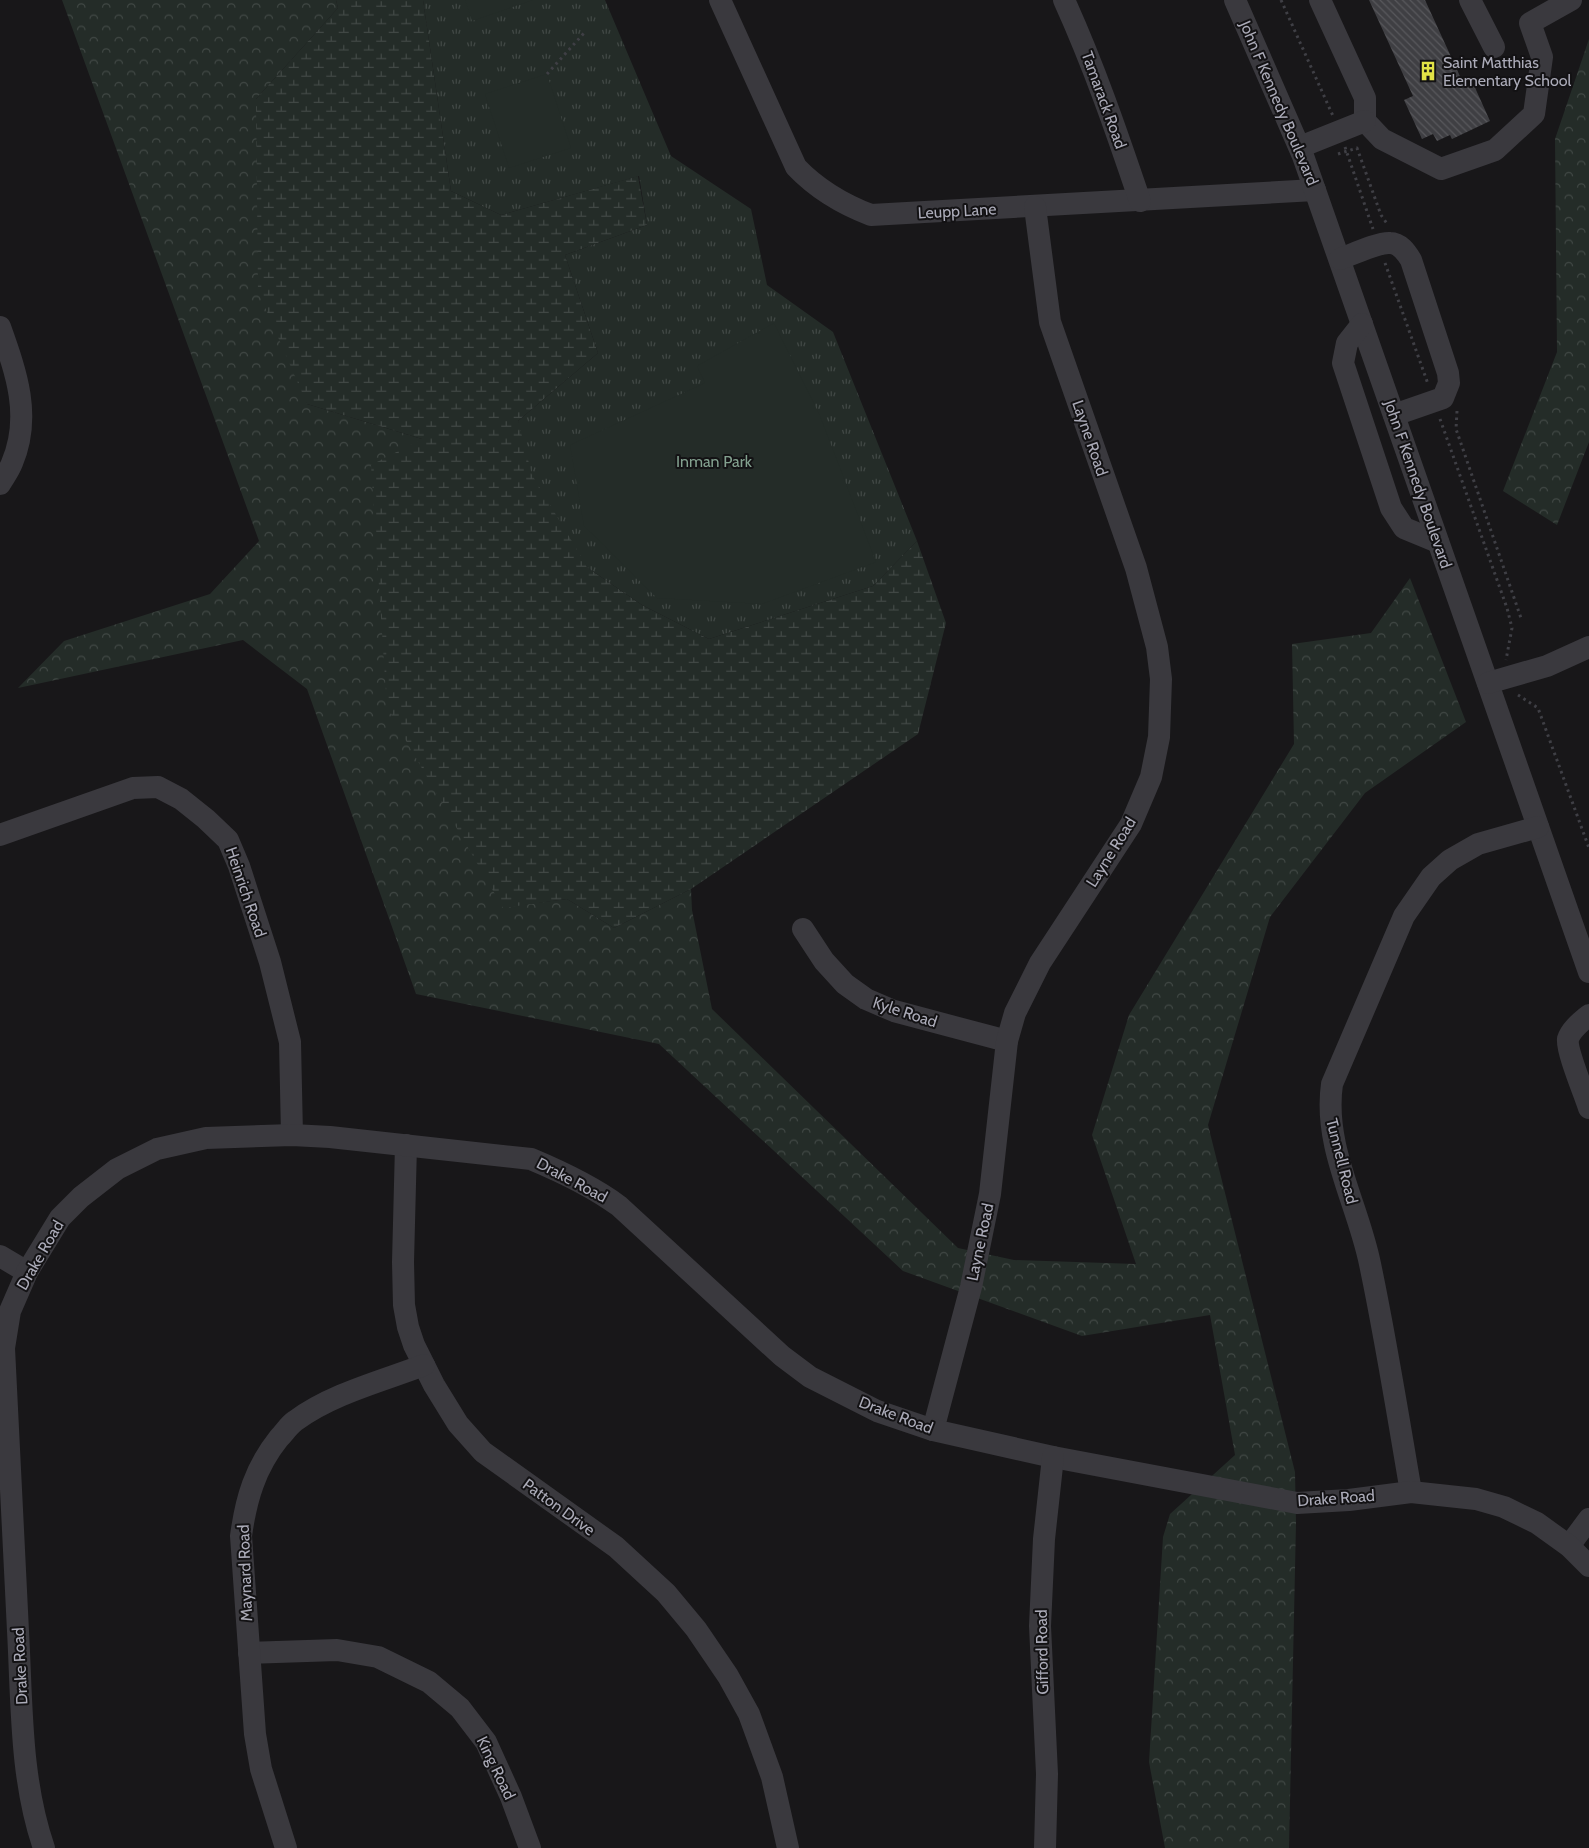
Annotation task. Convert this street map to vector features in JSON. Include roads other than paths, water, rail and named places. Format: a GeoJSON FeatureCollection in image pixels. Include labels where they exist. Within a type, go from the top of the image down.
{"type":"FeatureCollection","features":[{"type":"Feature","properties":{"kind":"street","name":"Leupp Lane"},"geometry":{"type":"LineString","coordinates":[[720,0],[796,167],[811,183],[847,206],[871,215],[1315,190]]}},
{"type":"Feature","properties":{"kind":"street","name":"Tamarack Road"},"geometry":{"type":"LineString","coordinates":[[1064,0],[1100,86],[1140,201]]}},
{"type":"Feature","properties":{"kind":"street","name":"John F Kennedy Boulevard"},"geometry":{"type":"LineString","coordinates":[[1235,0],[1300,147],[1589,972]]}},
{"type":"Feature","properties":{"kind":"street"},"geometry":{"type":"LineString","coordinates":[[1320,0],[1365,98],[1365,121],[1382,139],[1441,169],[1495,150],[1534,114],[1542,57],[1530,23],[1571,0]]}},
{"type":"Feature","properties":{"kind":"street"},"geometry":{"type":"LineString","coordinates":[[1470,0],[1494,47]]}},
{"type":"Feature","properties":{"kind":"street"},"geometry":{"type":"LineString","coordinates":[[1300,147],[1365,121]]}},
{"type":"Feature","properties":{"kind":"street","name":"Layne Road"},"geometry":{"type":"LineString","coordinates":[[933,1430],[971,1287],[990,1194],[1007,1041],[1015,1013],[1040,963],[1131,824],[1151,777],[1159,737],[1161,679],[1157,647],[1136,568],[1050,322],[1035,207]]}},
{"type":"Feature","properties":{"kind":"street"},"geometry":{"type":"LineString","coordinates":[[1340,260],[1390,243],[1399,245],[1411,260],[1448,373],[1449,383],[1443,398],[1394,415]]}},
{"type":"Feature","properties":{"kind":"street"},"geometry":{"type":"LineString","coordinates":[[1362,324],[1347,343],[1343,363],[1391,508],[1404,528],[1438,542]]}},
{"type":"Feature","properties":{"kind":"street"},"geometry":{"type":"LineString","coordinates":[[0,327],[12,360],[21,398],[21,432],[12,464],[0,484]]}},
{"type":"Feature","properties":{"kind":"street"},"geometry":{"type":"LineString","coordinates":[[1488,683],[1547,666],[1589,647]]}},
{"type":"Feature","properties":{"kind":"street","name":"Heinrich Road"},"geometry":{"type":"LineString","coordinates":[[0,835],[133,788],[158,787],[181,799],[228,840],[240,866],[270,962],[290,1042],[292,1135]]}},
{"type":"Feature","properties":{"kind":"street","name":"Tunnell Road"},"geometry":{"type":"LineString","coordinates":[[1411,1492],[1370,1262],[1340,1164],[1330,1117],[1329,1101],[1332,1084],[1404,916],[1431,877],[1450,860],[1478,844],[1538,827]]}},
{"type":"Feature","properties":{"kind":"street","name":"Kyle Road"},"geometry":{"type":"LineString","coordinates":[[804,929],[824,962],[844,984],[866,999],[894,1011],[1007,1041]]}},
{"type":"Feature","properties":{"kind":"street"},"geometry":{"type":"LineString","coordinates":[[1589,1015],[1578,1023],[1568,1039],[1569,1050],[1589,1108]]}},
{"type":"Feature","properties":{"kind":"street","name":"Drake Road"},"geometry":{"type":"LineString","coordinates":[[44,1848],[29,1790],[22,1722],[4,1348],[10,1312],[27,1272],[60,1218],[81,1197],[116,1169],[157,1149],[206,1138],[292,1135],[330,1136],[531,1159],[554,1168],[604,1195],[619,1206],[782,1356],[810,1377],[877,1412],[933,1430],[1054,1457],[1297,1503],[1349,1500],[1411,1492],[1476,1499],[1504,1507],[1538,1523],[1569,1546],[1589,1566]]}},
{"type":"Feature","properties":{"kind":"street","name":"Patton Drive"},"geometry":{"type":"LineString","coordinates":[[406,1144],[403,1262],[404,1305],[414,1346],[434,1385],[458,1424],[483,1452],[616,1547],[666,1593],[696,1629],[728,1676],[748,1714],[772,1777],[788,1848]]}},
{"type":"Feature","properties":{"kind":"street"},"geometry":{"type":"LineString","coordinates":[[0,1256],[27,1272]]}},
{"type":"Feature","properties":{"kind":"street","name":"Maynard Road"},"geometry":{"type":"LineString","coordinates":[[286,1848],[261,1769],[255,1734],[240,1536],[245,1506],[257,1472],[273,1446],[293,1422],[330,1401],[424,1364]]}},
{"type":"Feature","properties":{"kind":"street","name":"Gifford Road"},"geometry":{"type":"LineString","coordinates":[[1046,1848],[1047,1774],[1040,1626],[1044,1539],[1054,1457]]}},
{"type":"Feature","properties":{"kind":"street"},"geometry":{"type":"LineString","coordinates":[[1569,1546],[1589,1519]]}},
{"type":"Feature","properties":{"kind":"street","name":"King Road"},"geometry":{"type":"LineString","coordinates":[[249,1653],[337,1650],[378,1657],[429,1682],[460,1708],[486,1742],[511,1796],[530,1848]]}},
{"type":"Feature","properties":{"kind":"place","name":"Saint Matthias Elementary School"},"geometry":{"type":"Point","coordinates":[1428,71]}},
{"type":"Feature","properties":{"kind":"park label","name":"Inman Park"},"geometry":{"type":"Point","coordinates":[714,461]}}]}
